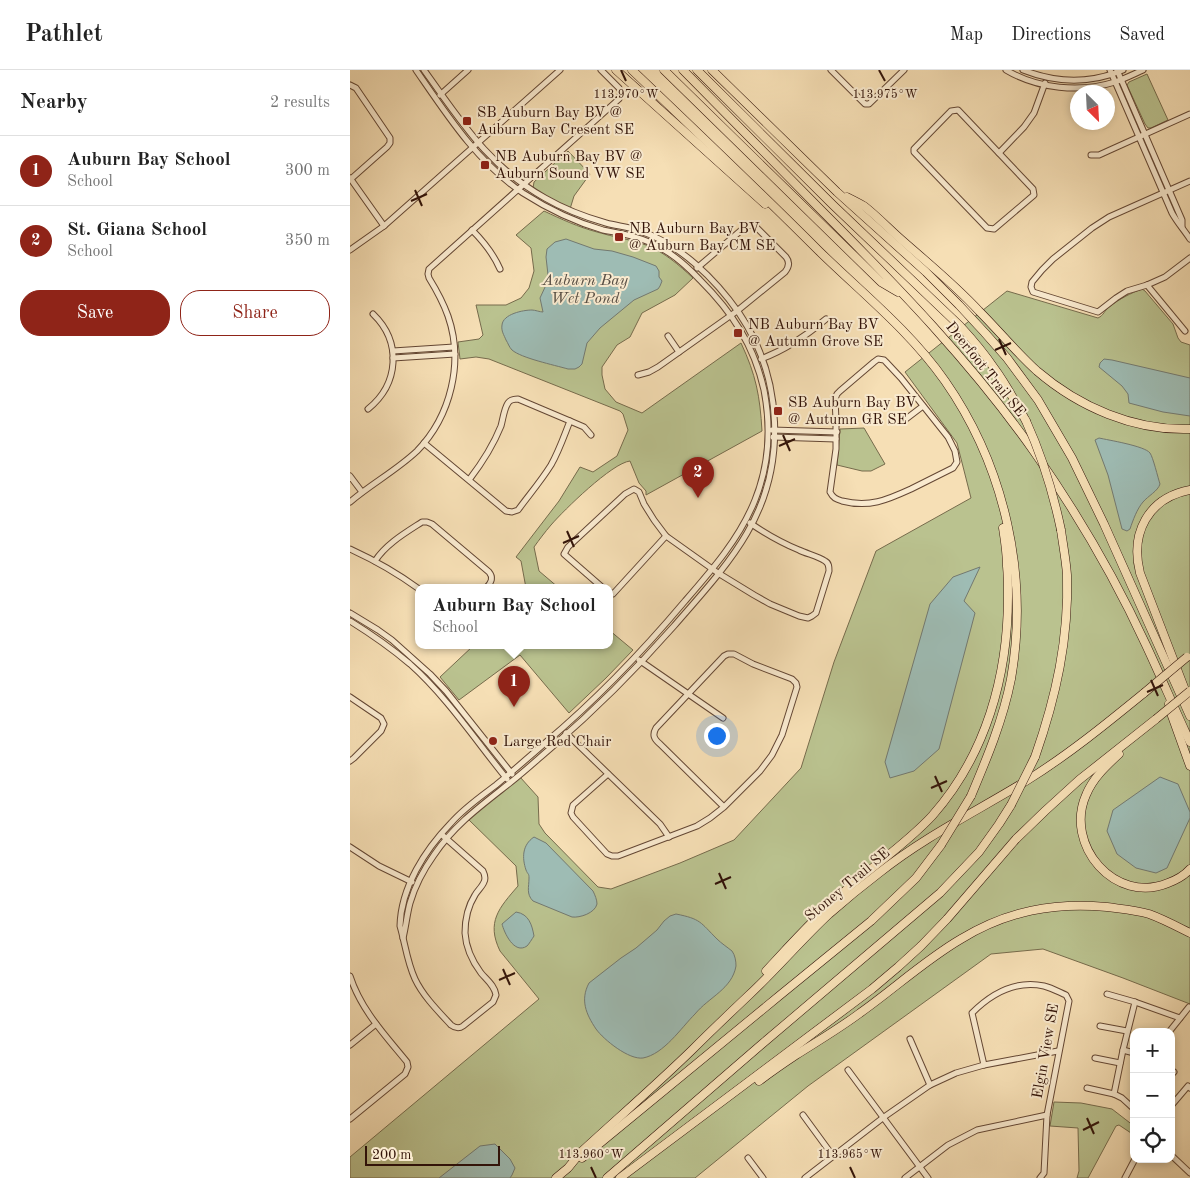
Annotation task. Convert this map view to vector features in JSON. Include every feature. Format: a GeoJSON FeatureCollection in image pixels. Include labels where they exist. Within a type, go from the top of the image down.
{"type":"FeatureCollection","features":[{"type":"Feature","properties":{"kind":"highway"},"geometry":{"type":"LineString","coordinates":[[616,70],[800,236],[807,239]]}},
{"type":"Feature","properties":{"kind":"highway"},"geometry":{"type":"LineString","coordinates":[[568,1168],[871,922],[916,878],[941,845],[971,796],[989,754],[1002,714],[1010,679],[1017,626],[1014,558],[996,483],[979,439],[963,409],[944,380],[923,353],[870,298],[632,70]]}},
{"type":"Feature","properties":{"kind":"highway"},"geometry":{"type":"LineString","coordinates":[[664,70],[881,282],[906,297]]}},
{"type":"Feature","properties":{"kind":"highway","name":"Deerfoot Trail SE"},"geometry":{"type":"LineString","coordinates":[[683,70],[906,297],[951,346],[1015,426],[1057,486],[1120,592],[1146,644],[1190,742]]}},
{"type":"Feature","properties":{"kind":"highway"},"geometry":{"type":"LineString","coordinates":[[607,1178],[940,893],[978,852],[1011,805],[1035,756],[1052,703],[1065,641],[1067,575],[1061,530],[1050,483],[1037,445],[1026,421],[995,368],[960,326],[826,198],[697,70]]}},
{"type":"Feature","properties":{"kind":"highway","name":"Deerfoot Trail SE"},"geometry":{"type":"LineString","coordinates":[[712,70],[837,192],[959,305],[1007,358],[1038,400],[1072,458],[1104,524],[1190,716]]}},
{"type":"Feature","properties":{"kind":"highway"},"geometry":{"type":"LineString","coordinates":[[837,192],[863,206],[939,273],[1038,371],[1076,399],[1102,412],[1149,426],[1190,429]]}},
{"type":"Feature","properties":{"kind":"highway"},"geometry":{"type":"LineString","coordinates":[[1190,490],[1167,498],[1155,507],[1146,519],[1139,534],[1137,551],[1140,573],[1190,703]]}},
{"type":"Feature","properties":{"kind":"highway"},"geometry":{"type":"LineString","coordinates":[[735,1008],[759,978],[817,917],[846,890],[907,840],[932,816],[974,754],[984,733],[992,708],[1005,647],[1008,614],[1008,567],[1000,499]]}},
{"type":"Feature","properties":{"kind":"highway","name":"Stoney Trail SE"},"geometry":{"type":"LineString","coordinates":[[556,1178],[568,1168],[581,1152],[692,1050],[830,914],[879,873],[921,843],[1046,768],[1096,732],[1189,656]]}},
{"type":"Feature","properties":{"kind":"highway"},"geometry":{"type":"LineString","coordinates":[[1165,687],[1172,716],[1190,766]]}},
{"type":"Feature","properties":{"kind":"highway"},"geometry":{"type":"LineString","coordinates":[[620,1178],[898,968],[947,918],[1029,826],[1079,780],[1190,691]]}},
{"type":"Feature","properties":{"kind":"highway"},"geometry":{"type":"LineString","coordinates":[[1155,720],[1100,772],[1092,782],[1083,803],[1081,817],[1083,834],[1087,849],[1095,863],[1111,877],[1130,886],[1150,888],[1161,886],[1180,877],[1190,869]]}},
{"type":"Feature","properties":{"kind":"highway"},"geometry":{"type":"LineString","coordinates":[[715,1108],[740,1094],[860,1013],[928,961],[961,939],[984,926],[1006,917],[1025,911],[1049,907],[1089,905],[1146,913],[1190,933]]}},
{"type":"Feature","properties":{"kind":"street"},"geometry":{"type":"LineString","coordinates":[[416,70],[472,148],[495,171],[518,189],[569,218],[649,242],[673,255],[718,298],[732,315],[746,338],[756,361],[764,393],[768,430],[767,452],[756,498],[746,520],[732,543],[712,569],[676,613],[635,657],[562,729],[464,810],[441,834],[430,848],[411,881],[401,909],[400,926],[408,958],[415,978],[423,992],[452,1026],[456,1028],[462,1027],[495,999],[496,992],[472,959],[465,932],[469,909],[475,895],[485,882],[485,876],[482,871],[441,834]]}},
{"type":"Feature","properties":{"kind":"street"},"geometry":{"type":"LineString","coordinates":[[403,938],[411,900],[418,884],[434,855],[456,826],[567,734],[609,694],[685,613],[735,551],[752,524],[761,503],[768,483],[775,437],[772,393],[762,358],[753,337],[737,311],[698,267],[681,252],[656,237],[570,211],[523,184],[500,166],[478,143],[424,70]]}},
{"type":"Feature","properties":{"kind":"street"},"geometry":{"type":"LineString","coordinates":[[436,98],[468,70]]}},
{"type":"Feature","properties":{"kind":"street"},"geometry":{"type":"LineString","coordinates":[[350,250],[384,226],[560,70]]}},
{"type":"Feature","properties":{"kind":"street"},"geometry":{"type":"LineString","coordinates":[[350,502],[403,463],[424,443],[438,423],[447,403],[453,379],[454,347],[452,331],[441,298],[429,278],[428,271],[619,99],[621,94],[619,88],[601,70]]}},
{"type":"Feature","properties":{"kind":"street"},"geometry":{"type":"LineString","coordinates":[[831,70],[865,104],[869,104],[904,70]]}},
{"type":"Feature","properties":{"kind":"street"},"geometry":{"type":"LineString","coordinates":[[1006,70],[1044,85],[1066,88],[1091,87],[1114,82],[1143,70]]}},
{"type":"Feature","properties":{"kind":"street"},"geometry":{"type":"LineString","coordinates":[[1023,70],[1046,78],[1079,80],[1100,78],[1110,72],[1119,71],[1121,80],[1182,220],[1182,227]]}},
{"type":"Feature","properties":{"kind":"street"},"geometry":{"type":"LineString","coordinates":[[1110,72],[1176,222],[1190,239]]}},
{"type":"Feature","properties":{"kind":"street"},"geometry":{"type":"LineString","coordinates":[[999,153],[1024,127],[1034,113],[1046,78]]}},
{"type":"Feature","properties":{"kind":"street"},"geometry":{"type":"LineString","coordinates":[[350,84],[356,88],[390,138],[390,143],[387,147],[350,179],[384,226]]}},
{"type":"Feature","properties":{"kind":"street"},"geometry":{"type":"LineString","coordinates":[[958,110],[999,153],[1033,189],[1034,195],[994,229],[988,228],[914,152],[914,149],[951,111],[958,110]]}},
{"type":"Feature","properties":{"kind":"street"},"geometry":{"type":"LineString","coordinates":[[1091,155],[1099,155],[1190,114]]}},
{"type":"Feature","properties":{"kind":"street"},"geometry":{"type":"LineString","coordinates":[[1190,181],[1110,217],[1092,228],[1053,259],[1032,282],[1031,287],[1033,292],[1098,312],[1126,291],[1147,285],[1164,277],[1190,258]]}},
{"type":"Feature","properties":{"kind":"street"},"geometry":{"type":"LineString","coordinates":[[638,375],[655,369],[732,315],[787,270],[789,264],[786,257],[756,227],[749,226],[745,227],[692,272]]}},
{"type":"Feature","properties":{"kind":"street"},"geometry":{"type":"LineString","coordinates":[[472,230],[487,246],[500,269]]}},
{"type":"Feature","properties":{"kind":"street"},"geometry":{"type":"LineString","coordinates":[[1147,285],[1185,331]]}},
{"type":"Feature","properties":{"kind":"street"},"geometry":{"type":"LineString","coordinates":[[368,409],[379,399],[386,387],[391,374],[393,358],[390,336],[374,314]]}},
{"type":"Feature","properties":{"kind":"street"},"geometry":{"type":"LineString","coordinates":[[756,361],[797,341],[826,319]]}},
{"type":"Feature","properties":{"kind":"street"},"geometry":{"type":"LineString","coordinates":[[668,336],[679,352]]}},
{"type":"Feature","properties":{"kind":"street"},"geometry":{"type":"LineString","coordinates":[[392,351],[454,347]]}},
{"type":"Feature","properties":{"kind":"street"},"geometry":{"type":"LineString","coordinates":[[393,358],[454,354]]}},
{"type":"Feature","properties":{"kind":"street"},"geometry":{"type":"LineString","coordinates":[[884,360],[923,406],[952,443],[957,458],[954,468],[876,503],[861,504],[848,502],[832,496],[830,488],[837,432],[835,399],[837,394],[874,362],[884,360]]}},
{"type":"Feature","properties":{"kind":"street"},"geometry":{"type":"LineString","coordinates":[[469,480],[493,444],[508,403],[512,400],[518,399],[570,420],[584,427],[591,435]]}},
{"type":"Feature","properties":{"kind":"street"},"geometry":{"type":"LineString","coordinates":[[902,422],[923,406]]}},
{"type":"Feature","properties":{"kind":"street"},"geometry":{"type":"LineString","coordinates":[[424,443],[506,511],[515,512],[551,464],[570,420]]}},
{"type":"Feature","properties":{"kind":"street"},"geometry":{"type":"LineString","coordinates":[[768,430],[837,432]]}},
{"type":"Feature","properties":{"kind":"street"},"geometry":{"type":"LineString","coordinates":[[768,437],[836,439]]}},
{"type":"Feature","properties":{"kind":"street"},"geometry":{"type":"LineString","coordinates":[[350,476],[362,492]]}},
{"type":"Feature","properties":{"kind":"street"},"geometry":{"type":"LineString","coordinates":[[598,584],[564,554],[568,547],[625,494],[634,489],[639,492],[644,504],[666,536],[712,569],[770,604],[799,616],[808,618],[812,616],[816,613],[829,571],[828,563],[778,540],[746,520]]}},
{"type":"Feature","properties":{"kind":"street"},"geometry":{"type":"LineString","coordinates":[[375,561],[396,540],[419,523],[427,522],[432,524],[489,572],[492,576],[489,584]]}},
{"type":"Feature","properties":{"kind":"street"},"geometry":{"type":"LineString","coordinates":[[613,594],[666,536]]}},
{"type":"Feature","properties":{"kind":"street"},"geometry":{"type":"LineString","coordinates":[[350,549],[396,573],[415,586]]}},
{"type":"Feature","properties":{"kind":"street"},"geometry":{"type":"LineString","coordinates":[[350,613],[392,640],[430,674],[446,691],[515,778]]}},
{"type":"Feature","properties":{"kind":"street"},"geometry":{"type":"LineString","coordinates":[[350,622],[393,650],[425,679],[510,783]]}},
{"type":"Feature","properties":{"kind":"street"},"geometry":{"type":"LineString","coordinates":[[608,774],[573,805],[571,810],[573,817],[607,854],[615,856],[697,826],[724,807],[760,771],[772,755],[782,735],[797,685],[792,679],[730,654],[724,656],[656,728],[654,735],[654,738],[724,807]]}},
{"type":"Feature","properties":{"kind":"street"},"geometry":{"type":"LineString","coordinates":[[635,657],[723,718]]}},
{"type":"Feature","properties":{"kind":"street"},"geometry":{"type":"LineString","coordinates":[[350,697],[381,718],[384,724],[381,731],[350,761]]}},
{"type":"Feature","properties":{"kind":"street"},"geometry":{"type":"LineString","coordinates":[[562,729],[660,824],[669,837]]}},
{"type":"Feature","properties":{"kind":"street"},"geometry":{"type":"LineString","coordinates":[[350,847],[379,866],[418,884]]}},
{"type":"Feature","properties":{"kind":"street"},"geometry":{"type":"LineString","coordinates":[[350,976],[361,1002],[408,1065],[405,1074],[350,1120]]}},
{"type":"Feature","properties":{"kind":"street","name":"Elgin View SE"},"geometry":{"type":"LineString","coordinates":[[984,1065],[972,1013],[981,1004],[1006,989],[1022,984],[1043,986],[1066,996],[1069,1001],[1047,1115],[1044,1173],[1040,1178]]}},
{"type":"Feature","properties":{"kind":"street"},"geometry":{"type":"LineString","coordinates":[[1107,994],[1180,1018]]}},
{"type":"Feature","properties":{"kind":"street"},"geometry":{"type":"LineString","coordinates":[[1114,1094],[1135,1002]]}},
{"type":"Feature","properties":{"kind":"street"},"geometry":{"type":"LineString","coordinates":[[1171,1028],[1189,1007]]}},
{"type":"Feature","properties":{"kind":"street"},"geometry":{"type":"LineString","coordinates":[[350,1045],[376,1024]]}},
{"type":"Feature","properties":{"kind":"street"},"geometry":{"type":"LineString","coordinates":[[1100,1026],[1128,1031]]}},
{"type":"Feature","properties":{"kind":"street"},"geometry":{"type":"LineString","coordinates":[[910,1039],[930,1085]]}},
{"type":"Feature","properties":{"kind":"street"},"geometry":{"type":"LineString","coordinates":[[1123,1050],[1130,1052]]}},
{"type":"Feature","properties":{"kind":"street"},"geometry":{"type":"LineString","coordinates":[[805,1178],[884,1117],[930,1085],[956,1073],[984,1065],[1058,1051]]}},
{"type":"Feature","properties":{"kind":"street"},"geometry":{"type":"LineString","coordinates":[[1095,1058],[1120,1062]]}},
{"type":"Feature","properties":{"kind":"street"},"geometry":{"type":"LineString","coordinates":[[848,1070],[928,1178]]}},
{"type":"Feature","properties":{"kind":"street"},"geometry":{"type":"LineString","coordinates":[[1175,1102],[1189,1086]]}},
{"type":"Feature","properties":{"kind":"street"},"geometry":{"type":"LineString","coordinates":[[1087,1088],[1114,1094],[1130,1105]]}},
{"type":"Feature","properties":{"kind":"street"},"geometry":{"type":"LineString","coordinates":[[802,1115],[833,1156]]}},
{"type":"Feature","properties":{"kind":"street"},"geometry":{"type":"LineString","coordinates":[[905,1178],[948,1145],[978,1130],[1047,1115]]}},
{"type":"Feature","properties":{"kind":"street"},"geometry":{"type":"LineString","coordinates":[[748,1158],[763,1178]]}},
{"type":"Feature","properties":{"kind":"street"},"geometry":{"type":"LineString","coordinates":[[1175,1159],[1190,1173]]}},
{"type":"Feature","properties":{"kind":"street"},"geometry":{"type":"LineString","coordinates":[[1126,1178],[1133,1163]]}},
{"type":"Feature","properties":{"kind":"green space"},"geometry":{"type":"Polygon","coordinates":[[[1147,74],[1168,120],[1151,128],[1148,128],[1145,124],[1127,85],[1129,82],[1147,74]]]}},
{"type":"Feature","properties":{"kind":"green space"},"geometry":{"type":"Polygon","coordinates":[[[568,151],[590,174],[574,196],[570,209],[533,188],[534,182],[568,151]]]}},
{"type":"Feature","properties":{"kind":"green space"},"geometry":{"type":"Polygon","coordinates":[[[544,211],[583,228],[634,241],[653,248],[671,259],[693,278],[675,295],[642,313],[630,337],[617,345],[602,367],[605,389],[616,402],[642,413],[741,343],[750,365],[760,407],[762,431],[646,495],[646,491],[639,483],[630,461],[612,470],[589,488],[551,525],[534,547],[539,571],[554,584],[525,584],[521,561],[516,557],[559,501],[580,467],[593,472],[617,456],[628,430],[623,414],[620,411],[489,359],[476,357],[460,359],[458,342],[479,339],[483,335],[476,305],[506,305],[521,298],[529,288],[534,271],[531,248],[516,235],[544,211]]]}},
{"type":"Feature","properties":{"kind":"green space"},"geometry":{"type":"Polygon","coordinates":[[[1142,289],[1173,324],[1181,342],[1190,345],[1190,1004],[1043,949],[991,954],[808,1086],[695,1178],[350,1178],[350,1157],[539,999],[500,951],[494,932],[500,909],[518,886],[516,866],[468,819],[520,777],[538,797],[539,824],[545,833],[598,887],[611,889],[734,840],[801,768],[834,662],[876,551],[971,498],[957,443],[905,372],[1007,291],[1098,318],[1117,301],[1142,289]]]}},
{"type":"Feature","properties":{"kind":"green space"},"geometry":{"type":"Polygon","coordinates":[[[864,428],[885,464],[871,471],[862,471],[837,465],[840,429],[864,428]]]}},
{"type":"Feature","properties":{"kind":"green space"},"geometry":{"type":"Polygon","coordinates":[[[613,633],[633,650],[569,713],[520,655],[459,700],[440,677],[470,649],[613,649],[613,633]]]}},
{"type":"Feature","properties":{"kind":"green space"},"geometry":{"type":"Polygon","coordinates":[[[1054,1102],[1081,1103],[1112,1109],[1130,1123],[1130,1132],[1119,1125],[1116,1126],[1088,1178],[1077,1178],[1079,1171],[1078,1128],[1050,1126],[1054,1102]]]}},
{"type":"Feature","properties":{"kind":"water","name":"Auburn Bay Wet Pond"},"geometry":{"type":"Polygon","coordinates":[[[566,239],[594,249],[612,251],[633,257],[656,266],[662,281],[658,289],[634,300],[600,328],[587,343],[582,364],[575,369],[568,369],[516,353],[510,348],[502,329],[503,321],[514,313],[532,310],[543,312],[540,298],[548,275],[547,249],[555,242],[566,239]]]}},
{"type":"Feature","properties":{"kind":"water"},"geometry":{"type":"Polygon","coordinates":[[[1104,359],[1190,378],[1190,416],[1163,412],[1129,403],[1128,394],[1122,386],[1099,367],[1104,359]]]}},
{"type":"Feature","properties":{"kind":"water"},"geometry":{"type":"Polygon","coordinates":[[[1099,438],[1147,450],[1154,463],[1160,484],[1141,505],[1130,529],[1127,531],[1122,529],[1108,475],[1095,440],[1099,438]]]}},
{"type":"Feature","properties":{"kind":"water"},"geometry":{"type":"Polygon","coordinates":[[[980,567],[964,601],[975,613],[939,749],[914,771],[890,778],[885,762],[930,604],[953,577],[980,567]]]}},
{"type":"Feature","properties":{"kind":"water"},"geometry":{"type":"Polygon","coordinates":[[[1160,777],[1178,784],[1190,812],[1190,818],[1167,868],[1156,873],[1136,868],[1117,854],[1107,831],[1113,810],[1160,777]]]}},
{"type":"Feature","properties":{"kind":"water"},"geometry":{"type":"Polygon","coordinates":[[[534,837],[546,843],[593,891],[597,904],[593,910],[583,916],[572,917],[533,901],[529,896],[529,875],[526,870],[524,852],[527,844],[534,837]]]}},
{"type":"Feature","properties":{"kind":"water"},"geometry":{"type":"Polygon","coordinates":[[[516,912],[527,918],[531,924],[534,936],[527,946],[522,948],[510,941],[502,924],[516,912]]]}},
{"type":"Feature","properties":{"kind":"water"},"geometry":{"type":"Polygon","coordinates":[[[676,914],[691,918],[703,925],[732,951],[736,966],[734,974],[725,987],[701,1008],[672,1040],[651,1056],[637,1058],[624,1053],[596,1029],[585,1007],[586,989],[589,983],[636,948],[670,916],[676,914]]]}},
{"type":"Feature","properties":{"kind":"water"},"geometry":{"type":"Polygon","coordinates":[[[495,1144],[510,1159],[515,1168],[510,1178],[439,1178],[480,1146],[495,1144]]]}},
{"type":"Feature","properties":{"kind":"place","name":"SB Auburn Bay BV @ Auburn Bay Cresent SE"},"geometry":{"type":"Point","coordinates":[467,121]}},
{"type":"Feature","properties":{"kind":"place","name":"NB Auburn Bay BV @ Auburn Sound VW SE"},"geometry":{"type":"Point","coordinates":[485,165]}},
{"type":"Feature","properties":{"kind":"place","name":"NB Auburn Bay BV @ Auburn Bay CM SE"},"geometry":{"type":"Point","coordinates":[619,237]}},
{"type":"Feature","properties":{"kind":"place","name":"NB Auburn Bay BV @ Autumn Grove SE"},"geometry":{"type":"Point","coordinates":[738,333]}},
{"type":"Feature","properties":{"kind":"place","name":"SB Auburn Bay BV @ Autumn GR SE"},"geometry":{"type":"Point","coordinates":[778,411]}},
{"type":"Feature","properties":{"kind":"place","name":"St. Giana School"},"geometry":{"type":"Point","coordinates":[698,498]}},
{"type":"Feature","properties":{"kind":"place","name":"Auburn Bay School"},"geometry":{"type":"Point","coordinates":[514,707]}},
{"type":"Feature","properties":{"kind":"place","name":"Large Red Chair"},"geometry":{"type":"Point","coordinates":[493,741]}}]}
